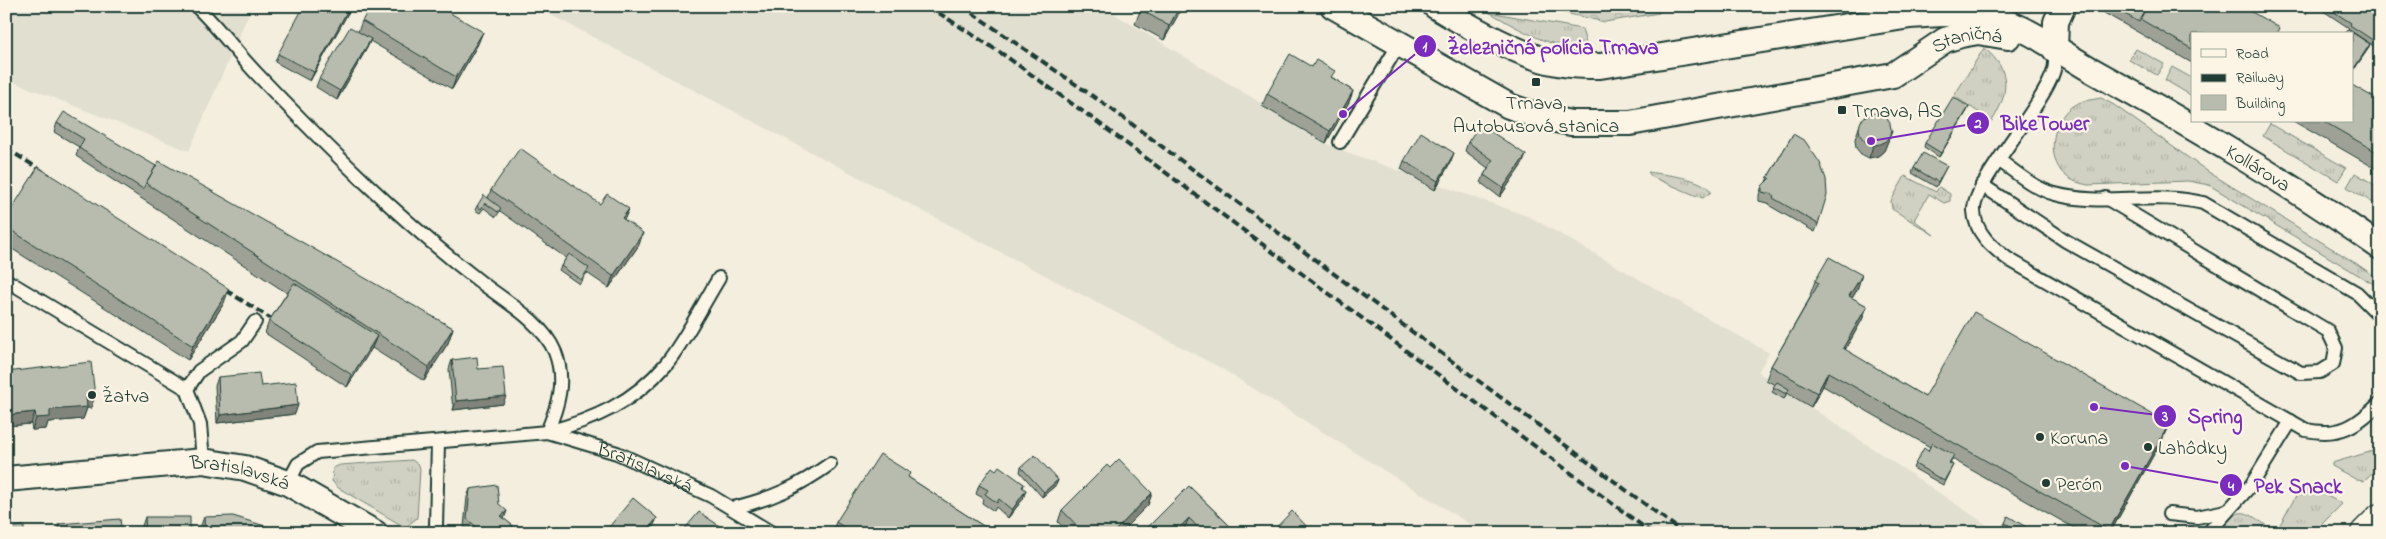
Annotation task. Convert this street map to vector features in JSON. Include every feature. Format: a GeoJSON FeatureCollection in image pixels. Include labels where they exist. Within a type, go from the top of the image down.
{"type":"FeatureCollection","features":[{"type":"Feature","properties":{"kind":"street","name":"Staničná"},"geometry":{"type":"LineString","coordinates":[[1333,6],[1509,106],[1540,117],[1571,123],[1630,123],[1893,75],[1944,40],[1978,32],[2055,50]]}},
{"type":"Feature","properties":{"kind":"street","name":"Staničná"},"geometry":{"type":"LineString","coordinates":[[1435,6],[1465,24],[1536,57],[1571,65],[1600,66],[1910,16],[1956,12],[1997,19],[2026,31],[2055,50]]}},
{"type":"Feature","properties":{"kind":"street"},"geometry":{"type":"LineString","coordinates":[[2055,50],[2056,22],[2063,6]]}},
{"type":"Feature","properties":{"kind":"street","name":"Kollárova"},"geometry":{"type":"LineString","coordinates":[[2055,50],[2191,126],[2342,220],[2380,246]]}},
{"type":"Feature","properties":{"kind":"street","name":"Bratislavská"},"geometry":{"type":"LineString","coordinates":[[6,479],[203,461],[245,468],[288,483]]}},
{"type":"Feature","properties":{"kind":"street"},"geometry":{"type":"LineString","coordinates":[[288,483],[374,533]]}},
{"type":"Feature","properties":{"kind":"street"},"geometry":{"type":"LineString","coordinates":[[2365,533],[2380,518]]}},
{"type":"Feature","properties":{"kind":"lane"},"geometry":{"type":"LineString","coordinates":[[196,6],[247,64],[338,158],[445,255],[532,323],[548,341],[555,352],[562,378],[557,408],[547,432]]}},
{"type":"Feature","properties":{"kind":"lane"},"geometry":{"type":"LineString","coordinates":[[1340,142],[1399,44]]}},
{"type":"Feature","properties":{"kind":"lane"},"geometry":{"type":"LineString","coordinates":[[2055,50],[2054,73],[2020,132],[1982,185],[1975,198],[1975,220],[1980,233],[1991,246],[2008,260],[2306,430],[2325,434],[2344,429],[2364,418],[2380,403]]}},
{"type":"Feature","properties":{"kind":"lane"},"geometry":{"type":"LineString","coordinates":[[2000,161],[2032,184],[2054,194],[2079,198],[2179,197],[2203,203],[2357,293],[2380,316]]}},
{"type":"Feature","properties":{"kind":"lane"},"geometry":{"type":"LineString","coordinates":[[1982,185],[2066,241],[2301,373],[2320,372],[2332,364],[2336,348],[2328,331],[2106,198]]}},
{"type":"Feature","properties":{"kind":"lane"},"geometry":{"type":"LineString","coordinates":[[547,432],[584,423],[639,391],[666,363],[719,278]]}},
{"type":"Feature","properties":{"kind":"lane"},"geometry":{"type":"LineString","coordinates":[[6,280],[187,389],[200,424],[203,461]]}},
{"type":"Feature","properties":{"kind":"lane"},"geometry":{"type":"LineString","coordinates":[[187,389],[199,371],[242,341],[255,322]]}},
{"type":"Feature","properties":{"kind":"lane"},"geometry":{"type":"LineString","coordinates":[[2208,533],[2252,484],[2291,421]]}},
{"type":"Feature","properties":{"kind":"lane","name":"Bratislavská"},"geometry":{"type":"LineString","coordinates":[[288,483],[298,464],[317,452],[438,443],[547,432],[618,452],[711,496],[772,533]]}},
{"type":"Feature","properties":{"kind":"lane"},"geometry":{"type":"LineString","coordinates":[[433,533],[436,526],[438,443]]}},
{"type":"Feature","properties":{"kind":"lane"},"geometry":{"type":"LineString","coordinates":[[733,508],[765,500],[804,483],[830,464]]}},
{"type":"Feature","properties":{"kind":"lane"},"geometry":{"type":"LineString","coordinates":[[2169,514],[2197,517],[2226,511]]}},
{"type":"Feature","properties":{"kind":"shaded area"},"geometry":{"type":"Polygon","coordinates":[[[6,6],[252,6],[189,151],[6,79],[6,6]]]}},
{"type":"Feature","properties":{"kind":"shaded area"},"geometry":{"type":"Polygon","coordinates":[[[534,6],[1101,6],[1335,148],[1530,217],[1769,353],[1758,372],[1999,533],[1484,533],[1219,367],[534,6]]]}},
{"type":"Feature","properties":{"kind":"green space"},"geometry":{"type":"Polygon","coordinates":[[[1533,6],[1659,6],[1659,13],[1605,22],[1533,6]]]}},
{"type":"Feature","properties":{"kind":"green space"},"geometry":{"type":"Polygon","coordinates":[[[1489,12],[1582,29],[1588,50],[1574,49],[1549,42],[1525,32],[1489,12]]]}},
{"type":"Feature","properties":{"kind":"green space"},"geometry":{"type":"Polygon","coordinates":[[[1984,48],[1999,65],[2005,83],[2002,101],[1992,121],[1954,96],[1984,48]]]}},
{"type":"Feature","properties":{"kind":"green space"},"geometry":{"type":"Polygon","coordinates":[[[2136,49],[2164,64],[2157,75],[2129,60],[2136,49]]]}},
{"type":"Feature","properties":{"kind":"green space"},"geometry":{"type":"Polygon","coordinates":[[[2172,67],[2191,77],[2191,95],[2165,80],[2172,67]]]}},
{"type":"Feature","properties":{"kind":"green space"},"geometry":{"type":"Polygon","coordinates":[[[2101,98],[2114,105],[2210,173],[2357,264],[2380,280],[2380,288],[2209,185],[2188,181],[2088,185],[2067,177],[2061,171],[2054,155],[2053,147],[2056,129],[2060,120],[2071,107],[2081,102],[2101,98]]]}},
{"type":"Feature","properties":{"kind":"green space"},"geometry":{"type":"Polygon","coordinates":[[[2270,124],[2346,168],[2338,181],[2263,136],[2270,124]]]}},
{"type":"Feature","properties":{"kind":"green space"},"geometry":{"type":"Polygon","coordinates":[[[1648,172],[1692,180],[1707,187],[1711,192],[1703,198],[1652,177],[1648,172]]]}},
{"type":"Feature","properties":{"kind":"green space"},"geometry":{"type":"Polygon","coordinates":[[[2355,173],[2380,188],[2380,207],[2347,187],[2355,173]]]}},
{"type":"Feature","properties":{"kind":"green space"},"geometry":{"type":"Polygon","coordinates":[[[1905,176],[1936,192],[1939,187],[1950,194],[1950,201],[1944,203],[1929,194],[1914,220],[1934,235],[1892,209],[1891,201],[1905,176]]]}},
{"type":"Feature","properties":{"kind":"green space"},"geometry":{"type":"Polygon","coordinates":[[[2380,449],[2380,464],[2364,481],[2357,480],[2332,466],[2332,463],[2380,449]]]}},
{"type":"Feature","properties":{"kind":"green space"},"geometry":{"type":"Polygon","coordinates":[[[412,460],[419,465],[420,469],[417,518],[407,526],[401,525],[337,487],[332,481],[333,468],[340,465],[412,460]]]}},
{"type":"Feature","properties":{"kind":"green space"},"geometry":{"type":"Polygon","coordinates":[[[2307,485],[2342,504],[2313,533],[2217,533],[2225,523],[2239,513],[2251,515],[2276,532],[2298,492],[2307,485]]]}},
{"type":"Feature","properties":{"kind":"building"},"geometry":{"type":"Polygon","coordinates":[[[304,6],[350,6],[314,72],[278,54],[304,6]]]}},
{"type":"Feature","properties":{"kind":"building"},"geometry":{"type":"Polygon","coordinates":[[[371,6],[438,6],[483,32],[456,77],[362,21],[371,6]]]}},
{"type":"Feature","properties":{"kind":"building"},"geometry":{"type":"Polygon","coordinates":[[[1142,6],[1180,6],[1169,26],[1140,9],[1142,6]]]}},
{"type":"Feature","properties":{"kind":"building"},"geometry":{"type":"Polygon","coordinates":[[[2111,6],[2147,6],[2139,22],[2111,6]]]}},
{"type":"Feature","properties":{"kind":"building"},"geometry":{"type":"Polygon","coordinates":[[[2147,6],[2241,6],[2280,28],[2278,32],[2191,32],[2191,48],[2140,19],[2147,6]]]}},
{"type":"Feature","properties":{"kind":"building"},"geometry":{"type":"Polygon","coordinates":[[[2302,6],[2310,6],[2308,10],[2302,6]]]}},
{"type":"Feature","properties":{"kind":"building"},"geometry":{"type":"Polygon","coordinates":[[[2325,6],[2367,6],[2380,15],[2380,45],[2350,25],[2351,23],[2325,6]]]}},
{"type":"Feature","properties":{"kind":"building"},"geometry":{"type":"Polygon","coordinates":[[[350,27],[371,39],[340,91],[319,79],[350,27]]]}},
{"type":"Feature","properties":{"kind":"building"},"geometry":{"type":"Polygon","coordinates":[[[2354,34],[2370,44],[2354,66],[2354,34]]]}},
{"type":"Feature","properties":{"kind":"building"},"geometry":{"type":"Polygon","coordinates":[[[1290,54],[1312,67],[1316,60],[1335,71],[1331,77],[1353,91],[1330,131],[1267,94],[1290,54]]]}},
{"type":"Feature","properties":{"kind":"building"},"geometry":{"type":"Polygon","coordinates":[[[2354,86],[2380,101],[2380,154],[2325,122],[2354,122],[2354,86]]]}},
{"type":"Feature","properties":{"kind":"building"},"geometry":{"type":"Polygon","coordinates":[[[1953,97],[1969,107],[1941,153],[1925,143],[1953,97]]]}},
{"type":"Feature","properties":{"kind":"building"},"geometry":{"type":"Polygon","coordinates":[[[64,112],[156,166],[143,189],[79,148],[84,139],[57,123],[64,112]]]}},
{"type":"Feature","properties":{"kind":"building"},"geometry":{"type":"Polygon","coordinates":[[[1875,113],[1887,117],[1891,129],[1887,141],[1875,145],[1863,141],[1859,129],[1863,117],[1875,113]]]}},
{"type":"Feature","properties":{"kind":"building"},"geometry":{"type":"Polygon","coordinates":[[[1480,124],[1526,155],[1503,188],[1484,175],[1493,160],[1468,142],[1480,124]]]}},
{"type":"Feature","properties":{"kind":"building"},"geometry":{"type":"Polygon","coordinates":[[[1421,132],[1454,153],[1438,181],[1404,161],[1421,132]]]}},
{"type":"Feature","properties":{"kind":"building"},"geometry":{"type":"Polygon","coordinates":[[[1793,134],[1805,141],[1820,163],[1826,179],[1827,195],[1818,224],[1773,198],[1774,196],[1771,194],[1762,192],[1762,186],[1770,178],[1768,177],[1793,134]]]}},
{"type":"Feature","properties":{"kind":"building"},"geometry":{"type":"Polygon","coordinates":[[[520,148],[600,204],[607,194],[629,209],[622,218],[643,233],[613,276],[491,190],[520,148]]]}},
{"type":"Feature","properties":{"kind":"building"},"geometry":{"type":"Polygon","coordinates":[[[1923,153],[1947,166],[1938,182],[1914,168],[1923,153]]]}},
{"type":"Feature","properties":{"kind":"building"},"geometry":{"type":"Polygon","coordinates":[[[159,161],[453,328],[429,367],[146,183],[159,161]]]}},
{"type":"Feature","properties":{"kind":"building"},"geometry":{"type":"Polygon","coordinates":[[[38,167],[229,289],[193,346],[6,227],[6,218],[38,167]]]}},
{"type":"Feature","properties":{"kind":"building"},"geometry":{"type":"Polygon","coordinates":[[[484,195],[501,208],[498,212],[485,203],[481,209],[477,206],[484,195]]]}},
{"type":"Feature","properties":{"kind":"building"},"geometry":{"type":"Polygon","coordinates":[[[569,254],[589,268],[581,280],[561,266],[569,254]]]}},
{"type":"Feature","properties":{"kind":"building"},"geometry":{"type":"Polygon","coordinates":[[[1829,257],[1862,275],[1849,296],[1867,306],[1843,348],[1925,397],[1974,312],[2169,424],[2109,530],[1828,372],[1817,393],[1771,366],[1819,283],[1815,281],[1829,257]]]}},
{"type":"Feature","properties":{"kind":"building"},"geometry":{"type":"Polygon","coordinates":[[[294,283],[377,336],[352,375],[269,321],[294,283]]]}},
{"type":"Feature","properties":{"kind":"building"},"geometry":{"type":"Polygon","coordinates":[[[477,357],[478,369],[503,367],[506,396],[456,401],[452,360],[477,357]]]}},
{"type":"Feature","properties":{"kind":"building"},"geometry":{"type":"Polygon","coordinates":[[[91,362],[95,396],[86,397],[87,407],[50,410],[50,417],[36,418],[35,412],[6,415],[6,372],[91,362]]]}},
{"type":"Feature","properties":{"kind":"building"},"geometry":{"type":"Polygon","coordinates":[[[259,373],[261,386],[296,382],[298,405],[220,415],[218,377],[259,373]]]}},
{"type":"Feature","properties":{"kind":"building"},"geometry":{"type":"Polygon","coordinates":[[[1777,382],[1789,389],[1786,394],[1773,387],[1777,382]]]}},
{"type":"Feature","properties":{"kind":"building"},"geometry":{"type":"Polygon","coordinates":[[[1932,443],[1954,455],[1949,463],[1953,465],[1944,481],[1915,464],[1924,448],[1928,451],[1932,443]]]}},
{"type":"Feature","properties":{"kind":"building"},"geometry":{"type":"Polygon","coordinates":[[[880,454],[910,473],[908,477],[994,533],[853,533],[836,522],[880,454]]]}},
{"type":"Feature","properties":{"kind":"building"},"geometry":{"type":"Polygon","coordinates":[[[1035,455],[1058,480],[1044,492],[1021,467],[1035,455]]]}},
{"type":"Feature","properties":{"kind":"building"},"geometry":{"type":"Polygon","coordinates":[[[1119,459],[1152,493],[1113,533],[1084,533],[1062,510],[1107,465],[1110,468],[1119,459]]]}},
{"type":"Feature","properties":{"kind":"building"},"geometry":{"type":"Polygon","coordinates":[[[999,466],[1024,484],[1022,487],[1026,490],[1012,510],[999,499],[997,503],[985,494],[988,490],[979,485],[992,467],[996,470],[999,466]]]}},
{"type":"Feature","properties":{"kind":"building"},"geometry":{"type":"Polygon","coordinates":[[[497,485],[499,504],[507,511],[501,516],[513,526],[508,533],[484,533],[467,519],[470,489],[497,485]]]}},
{"type":"Feature","properties":{"kind":"building"},"geometry":{"type":"Polygon","coordinates":[[[1189,486],[1237,533],[1203,533],[1189,518],[1174,533],[1142,533],[1189,486]]]}},
{"type":"Feature","properties":{"kind":"building"},"geometry":{"type":"Polygon","coordinates":[[[633,498],[657,518],[645,533],[604,533],[633,498]]]}},
{"type":"Feature","properties":{"kind":"building"},"geometry":{"type":"Polygon","coordinates":[[[1292,511],[1313,533],[1271,533],[1292,511]]]}},
{"type":"Feature","properties":{"kind":"building"},"geometry":{"type":"Polygon","coordinates":[[[699,512],[730,533],[681,533],[699,512]]]}},
{"type":"Feature","properties":{"kind":"building"},"geometry":{"type":"Polygon","coordinates":[[[233,516],[268,527],[266,533],[205,533],[204,517],[233,516]]]}},
{"type":"Feature","properties":{"kind":"building"},"geometry":{"type":"Polygon","coordinates":[[[2008,516],[2026,527],[2023,533],[2005,523],[2008,516]]]}},
{"type":"Feature","properties":{"kind":"building"},"geometry":{"type":"Polygon","coordinates":[[[145,517],[190,517],[190,533],[146,533],[145,517]]]}},
{"type":"Feature","properties":{"kind":"building"},"geometry":{"type":"Polygon","coordinates":[[[120,519],[122,533],[60,533],[59,524],[120,519]]]}},
{"type":"Feature","properties":{"kind":"building"},"geometry":{"type":"Polygon","coordinates":[[[24,526],[24,533],[6,533],[6,528],[24,526]]]}},
{"type":"Feature","properties":{"kind":"railway"},"geometry":{"type":"LineString","coordinates":[[928,6],[1004,55],[1096,121],[1652,533]]}},
{"type":"Feature","properties":{"kind":"railway"},"geometry":{"type":"LineString","coordinates":[[962,6],[1110,108],[1684,533]]}},
{"type":"Feature","properties":{"kind":"railway"},"geometry":{"type":"LineString","coordinates":[[6,148],[50,176]]}},
{"type":"Feature","properties":{"kind":"railway"},"geometry":{"type":"LineString","coordinates":[[216,284],[273,320]]}},
{"type":"Feature","properties":{"kind":"place","name":"Trnava, Autobusová stanica"},"geometry":{"type":"Point","coordinates":[1536,82]}},
{"type":"Feature","properties":{"kind":"place","name":"Trnava, AS"},"geometry":{"type":"Point","coordinates":[1842,110]}},
{"type":"Feature","properties":{"kind":"place","name":"Železničná polícia Trnava"},"geometry":{"type":"Point","coordinates":[1343,114]}},
{"type":"Feature","properties":{"kind":"place","name":"BikeTower"},"geometry":{"type":"Point","coordinates":[1871,141]}},
{"type":"Feature","properties":{"kind":"place","name":"Žatva"},"geometry":{"type":"Point","coordinates":[92,395]}},
{"type":"Feature","properties":{"kind":"place","name":"Spring"},"geometry":{"type":"Point","coordinates":[2094,407]}},
{"type":"Feature","properties":{"kind":"place","name":"Koruna"},"geometry":{"type":"Point","coordinates":[2040,437]}},
{"type":"Feature","properties":{"kind":"place","name":"Lahôdky"},"geometry":{"type":"Point","coordinates":[2148,447]}},
{"type":"Feature","properties":{"kind":"place","name":"Pek Snack"},"geometry":{"type":"Point","coordinates":[2125,466]}},
{"type":"Feature","properties":{"kind":"place","name":"Perón"},"geometry":{"type":"Point","coordinates":[2046,483]}}]}
